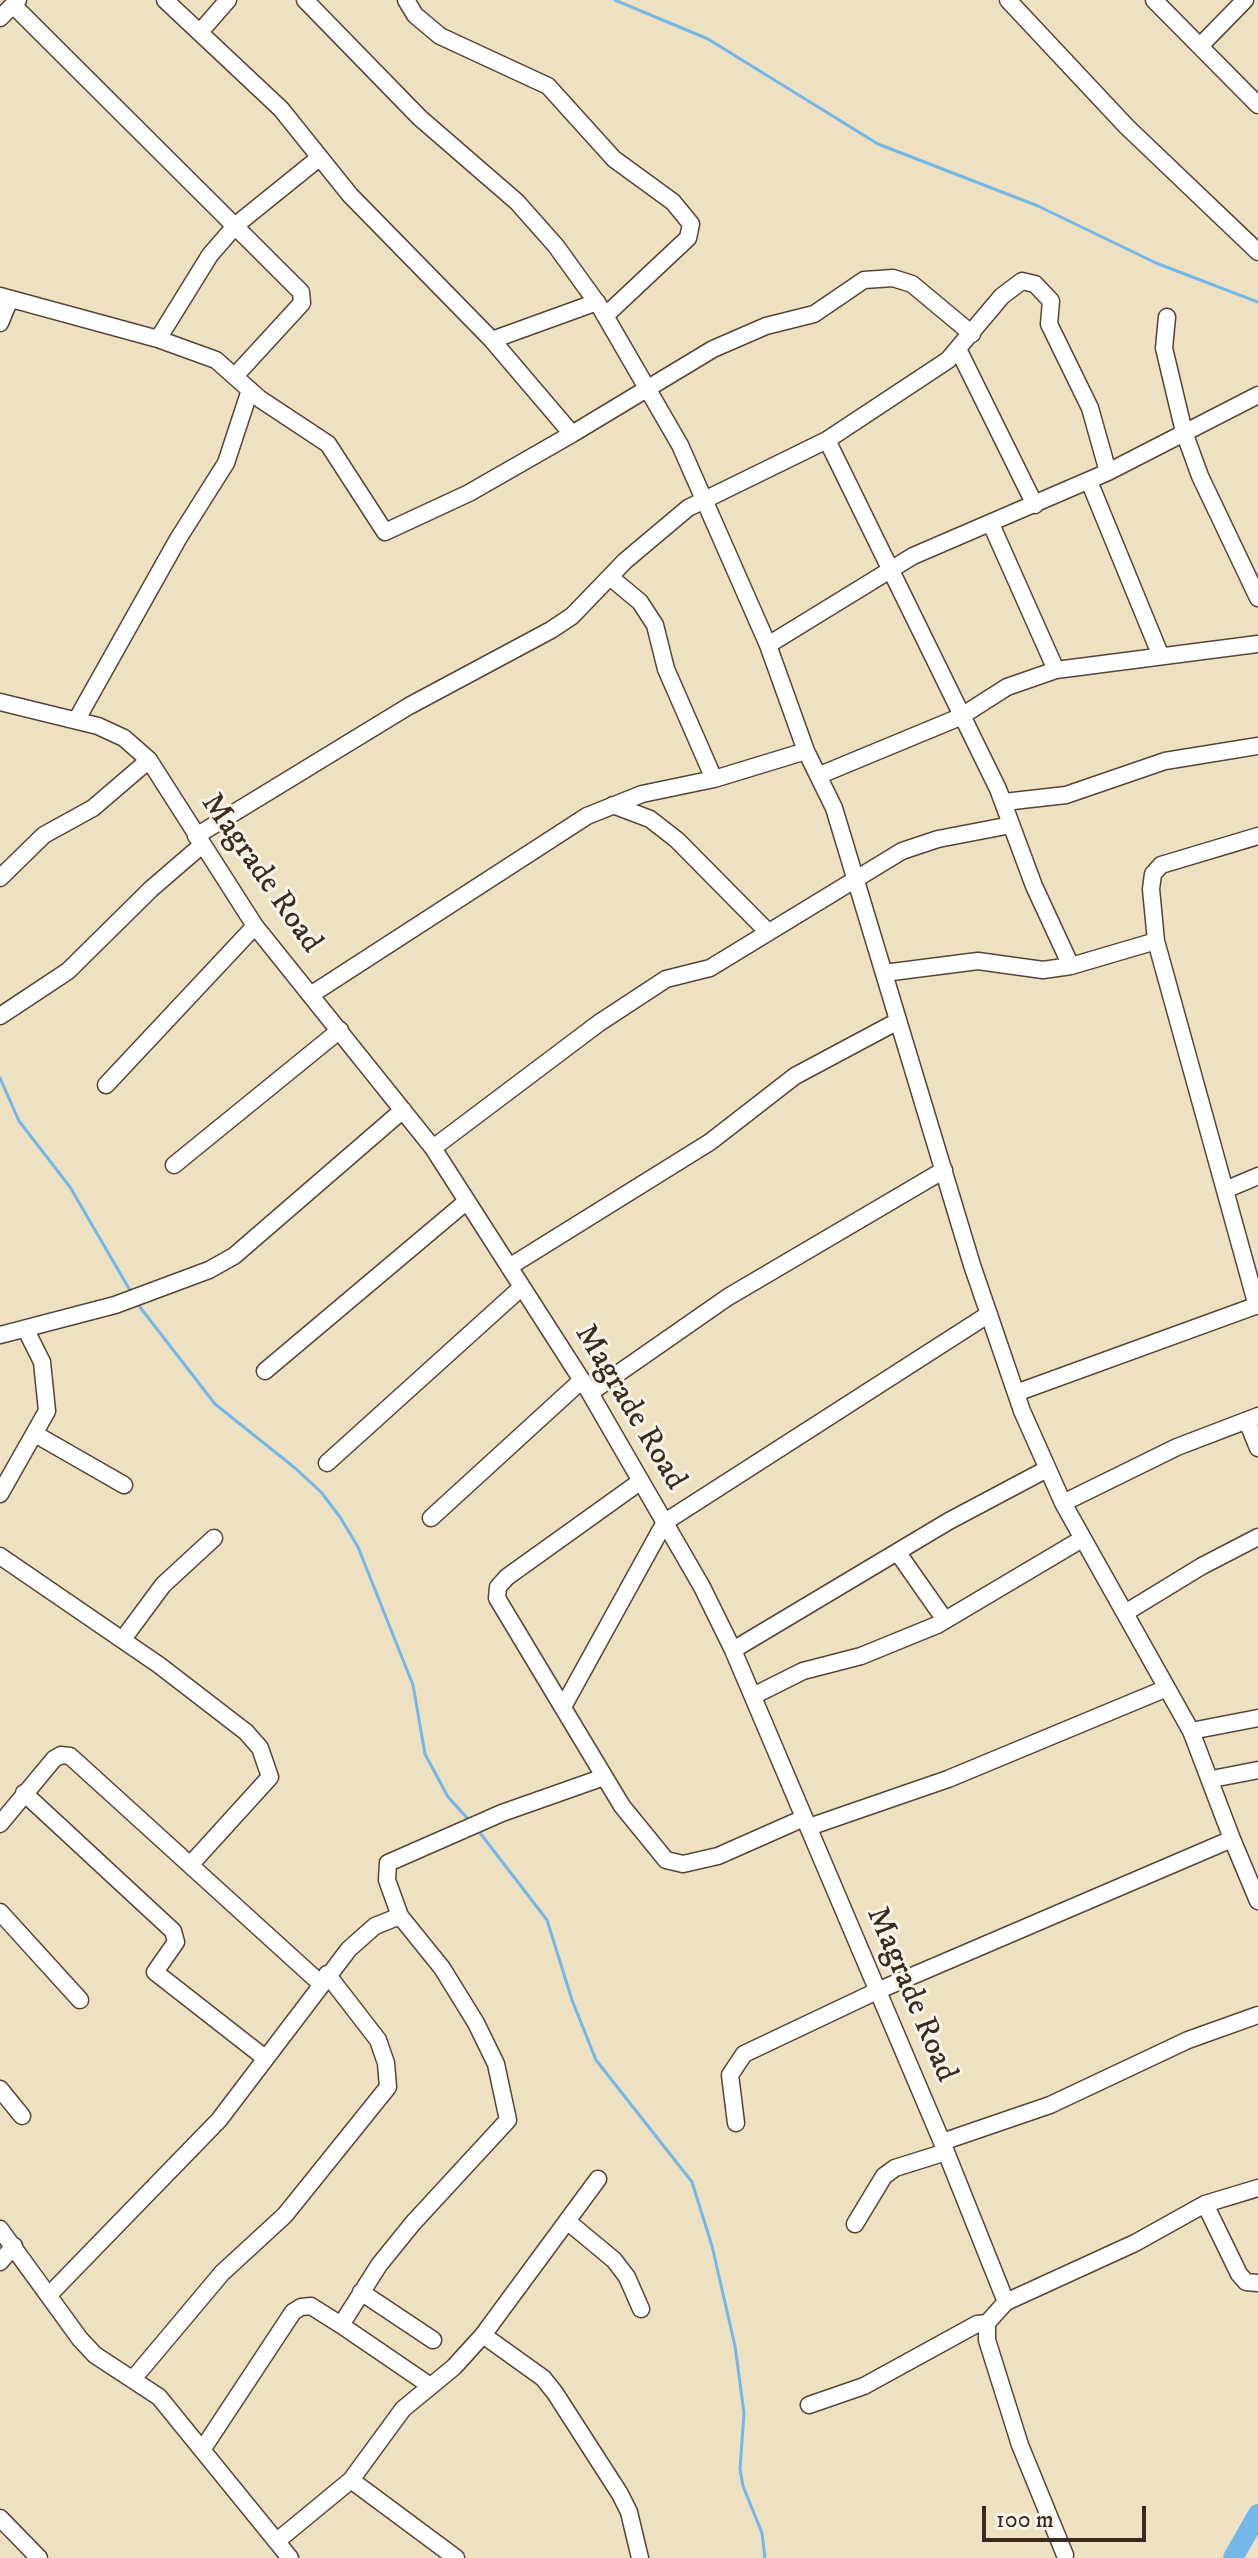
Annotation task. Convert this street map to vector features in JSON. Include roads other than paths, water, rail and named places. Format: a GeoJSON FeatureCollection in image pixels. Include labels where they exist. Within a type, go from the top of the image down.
{"type":"FeatureCollection","features":[{"type":"Feature","properties":{"kind":"street"},"geometry":{"type":"LineString","coordinates":[[165,0],[281,109],[377,224],[492,340],[572,434]]}},
{"type":"Feature","properties":{"kind":"street"},"geometry":{"type":"LineString","coordinates":[[200,32],[228,0]]}},
{"type":"Feature","properties":{"kind":"street"},"geometry":{"type":"LineString","coordinates":[[305,0],[420,118],[517,202],[556,246],[601,309],[648,387],[706,501],[768,645],[806,751],[820,775],[855,877],[1016,1393],[1063,1503],[1191,1731],[1258,1901]]}},
{"type":"Feature","properties":{"kind":"street"},"geometry":{"type":"LineString","coordinates":[[406,0],[415,15],[463,50],[548,86],[614,159],[673,202],[691,224],[688,238],[601,309],[492,340]]}},
{"type":"Feature","properties":{"kind":"street"},"geometry":{"type":"LineString","coordinates":[[1008,0],[1127,127],[1258,252]]}},
{"type":"Feature","properties":{"kind":"street"},"geometry":{"type":"LineString","coordinates":[[1154,0],[1258,105]]}},
{"type":"Feature","properties":{"kind":"street"},"geometry":{"type":"LineString","coordinates":[[1200,46],[1245,0]]}},
{"type":"Feature","properties":{"kind":"street"},"geometry":{"type":"LineString","coordinates":[[0,18],[15,3],[125,121],[236,225],[301,292],[303,300],[235,376]]}},
{"type":"Feature","properties":{"kind":"street"},"geometry":{"type":"LineString","coordinates":[[158,339],[199,269],[236,225],[319,158]]}},
{"type":"Feature","properties":{"kind":"street"},"geometry":{"type":"LineString","coordinates":[[0,323],[5,297],[158,339],[216,360],[250,390],[328,444],[385,532],[469,493],[737,337],[814,314],[864,280],[893,278],[912,284],[972,334]]}},
{"type":"Feature","properties":{"kind":"street"},"geometry":{"type":"LineString","coordinates":[[0,1016],[68,971],[199,840],[409,706],[551,630],[585,604],[672,520],[827,440],[899,395],[958,349],[1016,283],[1029,281],[1045,291],[1051,301],[1049,324],[1090,408],[1108,472]]}},
{"type":"Feature","properties":{"kind":"street"},"geometry":{"type":"LineString","coordinates":[[1167,317],[1164,348],[1184,432],[1200,476],[1256,591]]}},
{"type":"Feature","properties":{"kind":"street"},"geometry":{"type":"LineString","coordinates":[[958,349],[1035,505]]}},
{"type":"Feature","properties":{"kind":"street"},"geometry":{"type":"LineString","coordinates":[[77,719],[178,539],[226,463],[250,390]]}},
{"type":"Feature","properties":{"kind":"street"},"geometry":{"type":"LineString","coordinates":[[768,645],[921,551],[1089,481],[1258,395]]}},
{"type":"Feature","properties":{"kind":"street"},"geometry":{"type":"LineString","coordinates":[[827,440],[1004,802],[1034,886],[1071,966]]}},
{"type":"Feature","properties":{"kind":"street"},"geometry":{"type":"LineString","coordinates":[[1089,481],[1160,654]]}},
{"type":"Feature","properties":{"kind":"street"},"geometry":{"type":"LineString","coordinates":[[991,524],[1056,670]]}},
{"type":"Feature","properties":{"kind":"street"},"geometry":{"type":"LineString","coordinates":[[610,577],[640,602],[655,625],[666,669],[714,779]]}},
{"type":"Feature","properties":{"kind":"street"},"geometry":{"type":"LineString","coordinates":[[820,775],[960,717],[1007,687],[1056,670],[1160,654],[1258,644]]}},
{"type":"Feature","properties":{"kind":"street","name":"Magrade Road"},"geometry":{"type":"LineString","coordinates":[[0,702],[77,719],[124,738],[149,760],[255,926],[433,1148],[586,1386],[665,1522],[733,1650],[944,2147],[1006,2302]]}},
{"type":"Feature","properties":{"kind":"street"},"geometry":{"type":"LineString","coordinates":[[1004,802],[1066,795],[1165,761],[1258,746]]}},
{"type":"Feature","properties":{"kind":"street"},"geometry":{"type":"LineString","coordinates":[[312,994],[555,835],[613,805],[642,794],[714,779],[806,751]]}},
{"type":"Feature","properties":{"kind":"street"},"geometry":{"type":"LineString","coordinates":[[0,878],[44,835],[93,808],[149,760]]}},
{"type":"Feature","properties":{"kind":"street"},"geometry":{"type":"LineString","coordinates":[[613,805],[650,819],[677,840],[768,932]]}},
{"type":"Feature","properties":{"kind":"street"},"geometry":{"type":"LineString","coordinates":[[433,1148],[666,979],[710,968],[855,877],[918,845],[1011,825]]}},
{"type":"Feature","properties":{"kind":"street"},"geometry":{"type":"LineString","coordinates":[[1016,1393],[1096,1361],[1258,1305],[1156,941],[1151,889],[1153,874],[1161,865],[1258,836]]}},
{"type":"Feature","properties":{"kind":"street"},"geometry":{"type":"LineString","coordinates":[[106,1085],[255,926]]}},
{"type":"Feature","properties":{"kind":"street"},"geometry":{"type":"LineString","coordinates":[[884,973],[978,961],[1043,970],[1071,966],[1156,941]]}},
{"type":"Feature","properties":{"kind":"street"},"geometry":{"type":"LineString","coordinates":[[509,1267],[710,1142],[795,1076],[898,1021]]}},
{"type":"Feature","properties":{"kind":"street"},"geometry":{"type":"LineString","coordinates":[[174,1165],[340,1030]]}},
{"type":"Feature","properties":{"kind":"street"},"geometry":{"type":"LineString","coordinates":[[0,1335],[115,1305],[209,1270],[234,1256],[403,1110]]}},
{"type":"Feature","properties":{"kind":"street"},"geometry":{"type":"LineString","coordinates":[[431,1518],[586,1386],[728,1297],[944,1170]]}},
{"type":"Feature","properties":{"kind":"street"},"geometry":{"type":"LineString","coordinates":[[1225,1190],[1258,1176]]}},
{"type":"Feature","properties":{"kind":"street"},"geometry":{"type":"LineString","coordinates":[[265,1371],[467,1201]]}},
{"type":"Feature","properties":{"kind":"street"},"geometry":{"type":"LineString","coordinates":[[327,1463],[522,1287]]}},
{"type":"Feature","properties":{"kind":"street"},"geometry":{"type":"LineString","coordinates":[[563,1707],[665,1522],[989,1314]]}},
{"type":"Feature","properties":{"kind":"street"},"geometry":{"type":"LineString","coordinates":[[0,1494],[47,1411],[48,1397],[42,1362],[26,1330]]}},
{"type":"Feature","properties":{"kind":"street"},"geometry":{"type":"LineString","coordinates":[[1063,1503],[1177,1447],[1252,1418],[1258,1448]]}},
{"type":"Feature","properties":{"kind":"street"},"geometry":{"type":"LineString","coordinates":[[35,1434],[124,1485]]}},
{"type":"Feature","properties":{"kind":"street"},"geometry":{"type":"LineString","coordinates":[[733,1650],[949,1521],[1047,1469]]}},
{"type":"Feature","properties":{"kind":"street"},"geometry":{"type":"LineString","coordinates":[[641,1481],[516,1571],[496,1592],[604,1777],[660,1854],[674,1864],[718,1856],[806,1823],[948,1779],[1167,1688]]}},
{"type":"Feature","properties":{"kind":"street"},"geometry":{"type":"LineString","coordinates":[[1125,1613],[1202,1566],[1258,1537]]}},
{"type":"Feature","properties":{"kind":"street"},"geometry":{"type":"LineString","coordinates":[[123,1639],[163,1585],[214,1538]]}},
{"type":"Feature","properties":{"kind":"street"},"geometry":{"type":"LineString","coordinates":[[753,1696],[803,1671],[902,1642],[1082,1539]]}},
{"type":"Feature","properties":{"kind":"street"},"geometry":{"type":"LineString","coordinates":[[898,1553],[945,1620]]}},
{"type":"Feature","properties":{"kind":"street"},"geometry":{"type":"LineString","coordinates":[[0,1556],[123,1639],[246,1732],[269,1766],[270,1777],[264,1788],[191,1864]]}},
{"type":"Feature","properties":{"kind":"street"},"geometry":{"type":"LineString","coordinates":[[1191,1731],[1258,1718]]}},
{"type":"Feature","properties":{"kind":"street"},"geometry":{"type":"LineString","coordinates":[[0,1824],[54,1759],[61,1755],[70,1756],[324,1979],[378,2040],[386,2063],[388,2087],[285,2215],[222,2273],[133,2379]]}},
{"type":"Feature","properties":{"kind":"street"},"geometry":{"type":"LineString","coordinates":[[1212,1779],[1258,1770]]}},
{"type":"Feature","properties":{"kind":"street"},"geometry":{"type":"LineString","coordinates":[[341,2325],[361,2292],[413,2223],[508,2120],[496,2064],[486,2042],[442,1968],[400,1916],[387,1880],[388,1863],[502,1813],[604,1777]]}},
{"type":"Feature","properties":{"kind":"street"},"geometry":{"type":"LineString","coordinates":[[24,1793],[173,1931],[176,1942],[155,1972],[265,2058]]}},
{"type":"Feature","properties":{"kind":"street"},"geometry":{"type":"LineString","coordinates":[[736,2123],[730,2075],[744,2054],[877,1991],[1232,1839]]}},
{"type":"Feature","properties":{"kind":"street"},"geometry":{"type":"LineString","coordinates":[[0,1912],[80,2000]]}},
{"type":"Feature","properties":{"kind":"street"},"geometry":{"type":"LineString","coordinates":[[50,2294],[219,2120],[324,1979],[375,1926],[400,1916]]}},
{"type":"Feature","properties":{"kind":"street"},"geometry":{"type":"LineString","coordinates":[[855,2224],[884,2176],[895,2168],[1050,2105],[1188,2040],[1258,2015]]}},
{"type":"Feature","properties":{"kind":"street"},"geometry":{"type":"LineString","coordinates":[[0,2089],[22,2116]]}},
{"type":"Feature","properties":{"kind":"street"},"geometry":{"type":"LineString","coordinates":[[277,2541],[351,2480],[403,2409],[454,2367],[483,2335],[598,2179]]}},
{"type":"Feature","properties":{"kind":"street"},"geometry":{"type":"LineString","coordinates":[[1065,2555],[1020,2445],[987,2340],[987,2323],[1006,2302],[1135,2243],[1205,2204],[1258,2188]]}},
{"type":"Feature","properties":{"kind":"street"},"geometry":{"type":"LineString","coordinates":[[1205,2204],[1239,2274],[1246,2282],[1258,2283]]}},
{"type":"Feature","properties":{"kind":"street"},"geometry":{"type":"LineString","coordinates":[[567,2221],[614,2260],[627,2277],[641,2309]]}},
{"type":"Feature","properties":{"kind":"street"},"geometry":{"type":"LineString","coordinates":[[0,2229],[95,2355],[159,2397],[290,2558]]}},
{"type":"Feature","properties":{"kind":"street"},"geometry":{"type":"LineString","coordinates":[[0,2262],[14,2246]]}},
{"type":"Feature","properties":{"kind":"street"},"geometry":{"type":"LineString","coordinates":[[361,2292],[433,2340]]}},
{"type":"Feature","properties":{"kind":"street"},"geometry":{"type":"LineString","coordinates":[[202,2450],[293,2312],[311,2306],[429,2385]]}},
{"type":"Feature","properties":{"kind":"street"},"geometry":{"type":"LineString","coordinates":[[809,2405],[864,2386],[977,2324],[987,2323]]}},
{"type":"Feature","properties":{"kind":"street"},"geometry":{"type":"LineString","coordinates":[[483,2335],[543,2378],[555,2393],[620,2494],[629,2512],[640,2558]]}},
{"type":"Feature","properties":{"kind":"street"},"geometry":{"type":"LineString","coordinates":[[351,2480],[456,2558]]}},
{"type":"Feature","properties":{"kind":"street"},"geometry":{"type":"LineString","coordinates":[[0,2518],[39,2558]]}},
{"type":"Feature","properties":{"kind":"waterway"},"geometry":{"type":"LineString","coordinates":[[615,0],[708,39],[878,144],[1038,206],[1156,263],[1258,302]]}},
{"type":"Feature","properties":{"kind":"waterway"},"geometry":{"type":"LineString","coordinates":[[0,1078],[19,1121],[70,1187],[131,1292]]}},
{"type":"Feature","properties":{"kind":"waterway"},"geometry":{"type":"LineString","coordinates":[[136,1302],[215,1404],[295,1468],[321,1492],[340,1517],[358,1547],[413,1685],[425,1754],[448,1797],[469,1820]]}},
{"type":"Feature","properties":{"kind":"waterway"},"geometry":{"type":"LineString","coordinates":[[477,1829],[547,1920],[572,2000],[596,2060],[692,2182],[712,2246],[735,2346],[744,2413],[740,2469],[743,2486],[762,2533],[765,2558]]}},
{"type":"Feature","properties":{"kind":"waterway"},"geometry":{"type":"LineString","coordinates":[[1233,2558],[1258,2514]]}}]}
